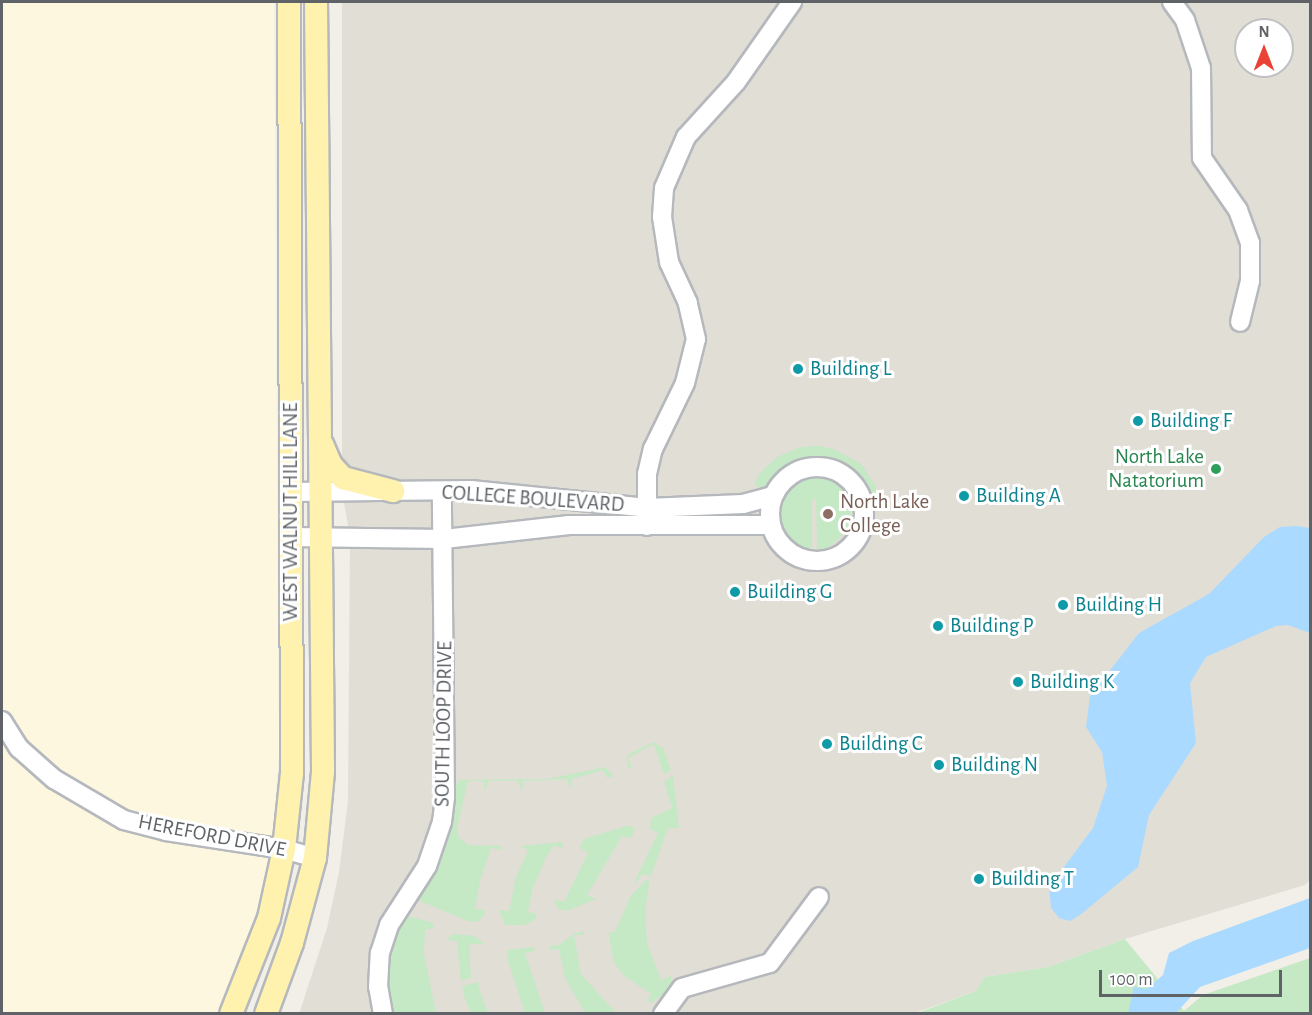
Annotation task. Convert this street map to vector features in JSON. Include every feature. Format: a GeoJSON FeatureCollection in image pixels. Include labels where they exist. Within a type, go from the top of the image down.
{"type":"FeatureCollection","features":[{"type":"Feature","properties":{"kind":"main road","name":"WEST WALNUT HILL LANE"},"geometry":{"type":"LineString","coordinates":[[231,1014],[260,947],[284,849],[292,770],[289,2]]}},
{"type":"Feature","properties":{"kind":"main road","name":"WEST WALNUT HILL LANE"},"geometry":{"type":"LineString","coordinates":[[266,1014],[292,943],[315,858],[323,771],[316,2]]}},
{"type":"Feature","properties":{"kind":"main road"},"geometry":{"type":"LineString","coordinates":[[320,441],[331,465],[344,478],[393,491]]}},
{"type":"Feature","properties":{"kind":"street"},"geometry":{"type":"LineString","coordinates":[[647,526],[647,474],[653,449],[685,383],[696,339],[688,303],[669,262],[662,217],[664,188],[686,136],[736,82],[792,2]]}},
{"type":"Feature","properties":{"kind":"street"},"geometry":{"type":"LineString","coordinates":[[1172,2],[1185,20],[1201,68],[1202,158],[1238,210],[1250,243],[1250,281],[1240,322]]}},
{"type":"Feature","properties":{"kind":"street"},"geometry":{"type":"LineString","coordinates":[[825,468],[852,483],[864,511],[856,540],[845,551],[825,560],[809,560],[788,551],[771,525],[773,496],[794,473],[825,468]]}},
{"type":"Feature","properties":{"kind":"street","name":"COLLEGE BOULEVARD"},"geometry":{"type":"LineString","coordinates":[[291,492],[442,491],[647,508],[743,504],[773,496]]}},
{"type":"Feature","properties":{"kind":"street","name":"SOUTH LOOP DRIVE"},"geometry":{"type":"LineString","coordinates":[[383,1014],[378,987],[380,953],[389,925],[427,866],[442,822],[444,539],[442,491]]}},
{"type":"Feature","properties":{"kind":"street","name":"COLLEGE BOULEVARD"},"geometry":{"type":"LineString","coordinates":[[292,537],[444,539],[568,525],[771,525]]}},
{"type":"Feature","properties":{"kind":"street","name":"HEREFORD DRIVE"},"geometry":{"type":"LineString","coordinates":[[2,722],[19,748],[54,779],[124,820],[166,831],[284,849],[315,858]]}},
{"type":"Feature","properties":{"kind":"street"},"geometry":{"type":"LineString","coordinates":[[663,1014],[682,988],[770,963],[819,897]]}},
{"type":"Feature","properties":{"kind":"shaded area"},"geometry":{"type":"Polygon","coordinates":[[[2,2],[274,2],[279,753],[272,856],[244,956],[218,1013],[2,1014],[2,2]]]}},
{"type":"Feature","properties":{"kind":"shaded area","name":"North Lake College"},"geometry":{"type":"Polygon","coordinates":[[[342,2],[1310,2],[1310,880],[1305,885],[1125,939],[1048,967],[984,977],[976,991],[915,1013],[299,1014],[327,928],[339,872],[348,801],[350,536],[342,492],[342,2]]]}},
{"type":"Feature","properties":{"kind":"green space"},"geometry":{"type":"Polygon","coordinates":[[[819,446],[836,450],[861,464],[876,486],[876,495],[866,494],[847,469],[815,458],[788,465],[763,489],[757,487],[755,482],[760,473],[777,457],[801,447],[819,446]]]}},
{"type":"Feature","properties":{"kind":"green space"},"geometry":{"type":"Polygon","coordinates":[[[807,476],[830,479],[848,495],[852,507],[848,530],[826,550],[817,551],[816,498],[812,500],[812,551],[794,546],[778,526],[778,500],[785,489],[807,476]]]}},
{"type":"Feature","properties":{"kind":"green space"},"geometry":{"type":"Polygon","coordinates":[[[654,742],[663,748],[671,770],[664,774],[654,744],[628,758],[632,767],[628,769],[627,755],[654,742]]]}},
{"type":"Feature","properties":{"kind":"green space"},"geometry":{"type":"Polygon","coordinates":[[[605,767],[614,776],[607,778],[603,770],[572,779],[570,789],[567,779],[523,781],[522,792],[518,781],[489,781],[484,791],[484,781],[468,781],[457,828],[459,838],[468,845],[502,846],[501,850],[491,848],[480,881],[475,909],[485,910],[484,916],[477,922],[468,921],[418,900],[448,833],[455,785],[460,780],[547,779],[605,767]]]}},
{"type":"Feature","properties":{"kind":"green space"},"geometry":{"type":"Polygon","coordinates":[[[673,775],[679,828],[668,828],[651,876],[643,874],[633,885],[658,833],[650,829],[651,818],[672,808],[664,782],[673,775]]]}},
{"type":"Feature","properties":{"kind":"green space"},"geometry":{"type":"Polygon","coordinates":[[[629,825],[635,829],[631,838],[622,836],[587,895],[596,899],[567,911],[558,909],[554,899],[564,902],[588,853],[579,847],[584,839],[629,825]]]}},
{"type":"Feature","properties":{"kind":"green space"},"geometry":{"type":"Polygon","coordinates":[[[563,842],[562,849],[554,845],[547,855],[533,888],[528,912],[537,914],[535,920],[524,925],[505,925],[499,910],[509,911],[516,877],[528,850],[520,846],[563,842]]]}},
{"type":"Feature","properties":{"kind":"green space"},"geometry":{"type":"Polygon","coordinates":[[[646,880],[650,881],[645,910],[647,943],[661,980],[671,976],[672,981],[668,991],[651,1003],[647,1001],[651,994],[624,976],[614,963],[609,932],[615,932],[630,897],[646,880]]]}},
{"type":"Feature","properties":{"kind":"green space"},"geometry":{"type":"Polygon","coordinates":[[[404,915],[434,923],[433,929],[425,929],[424,954],[436,1013],[390,1014],[385,989],[389,944],[404,915]]]}},
{"type":"Feature","properties":{"kind":"green space"},"geometry":{"type":"Polygon","coordinates":[[[584,931],[584,935],[574,935],[581,974],[616,1013],[585,1013],[565,978],[559,949],[549,950],[549,946],[559,945],[573,934],[584,931]]]}},
{"type":"Feature","properties":{"kind":"green space"},"geometry":{"type":"Polygon","coordinates":[[[452,934],[475,936],[484,944],[469,944],[471,978],[461,981],[457,941],[447,940],[452,934]]]}},
{"type":"Feature","properties":{"kind":"green space"},"geometry":{"type":"Polygon","coordinates":[[[1125,939],[1184,1011],[1203,995],[1310,958],[1310,1013],[915,1014],[976,991],[984,977],[1048,967],[1125,939]]]}},
{"type":"Feature","properties":{"kind":"green space"},"geometry":{"type":"Polygon","coordinates":[[[534,947],[535,951],[525,953],[545,1013],[525,1013],[508,961],[507,950],[534,947]]]}},
{"type":"Feature","properties":{"kind":"green space"},"geometry":{"type":"Polygon","coordinates":[[[478,982],[488,1013],[471,1013],[464,996],[462,986],[478,982]]]}},
{"type":"Feature","properties":{"kind":"water"},"geometry":{"type":"Polygon","coordinates":[[[1280,527],[1310,528],[1310,633],[1288,625],[1276,626],[1206,657],[1190,683],[1196,743],[1149,815],[1138,867],[1080,915],[1070,921],[1059,918],[1051,908],[1049,887],[1093,828],[1107,786],[1102,752],[1086,727],[1090,696],[1139,633],[1209,594],[1264,537],[1280,527]]]}},
{"type":"Feature","properties":{"kind":"water"},"geometry":{"type":"Polygon","coordinates":[[[1310,898],[1310,948],[1200,987],[1176,1013],[1128,1013],[1134,987],[1147,989],[1163,975],[1169,953],[1193,941],[1310,898]]]}},
{"type":"Feature","properties":{"kind":"place","name":"Building L"},"geometry":{"type":"Point","coordinates":[798,369]}},
{"type":"Feature","properties":{"kind":"place","name":"Building F"},"geometry":{"type":"Point","coordinates":[1138,421]}},
{"type":"Feature","properties":{"kind":"place","name":"North Lake Natatorium"},"geometry":{"type":"Point","coordinates":[1216,469]}},
{"type":"Feature","properties":{"kind":"place","name":"Building A"},"geometry":{"type":"Point","coordinates":[964,496]}},
{"type":"Feature","properties":{"kind":"place","name":"North Lake College"},"geometry":{"type":"Point","coordinates":[828,514]}},
{"type":"Feature","properties":{"kind":"place","name":"Building G"},"geometry":{"type":"Point","coordinates":[735,592]}},
{"type":"Feature","properties":{"kind":"place","name":"Building H"},"geometry":{"type":"Point","coordinates":[1063,605]}},
{"type":"Feature","properties":{"kind":"place","name":"Building P"},"geometry":{"type":"Point","coordinates":[938,626]}},
{"type":"Feature","properties":{"kind":"place","name":"Building K"},"geometry":{"type":"Point","coordinates":[1018,682]}},
{"type":"Feature","properties":{"kind":"place","name":"Building C"},"geometry":{"type":"Point","coordinates":[827,744]}},
{"type":"Feature","properties":{"kind":"place","name":"Building N"},"geometry":{"type":"Point","coordinates":[939,765]}},
{"type":"Feature","properties":{"kind":"place","name":"Building T"},"geometry":{"type":"Point","coordinates":[979,879]}}]}
